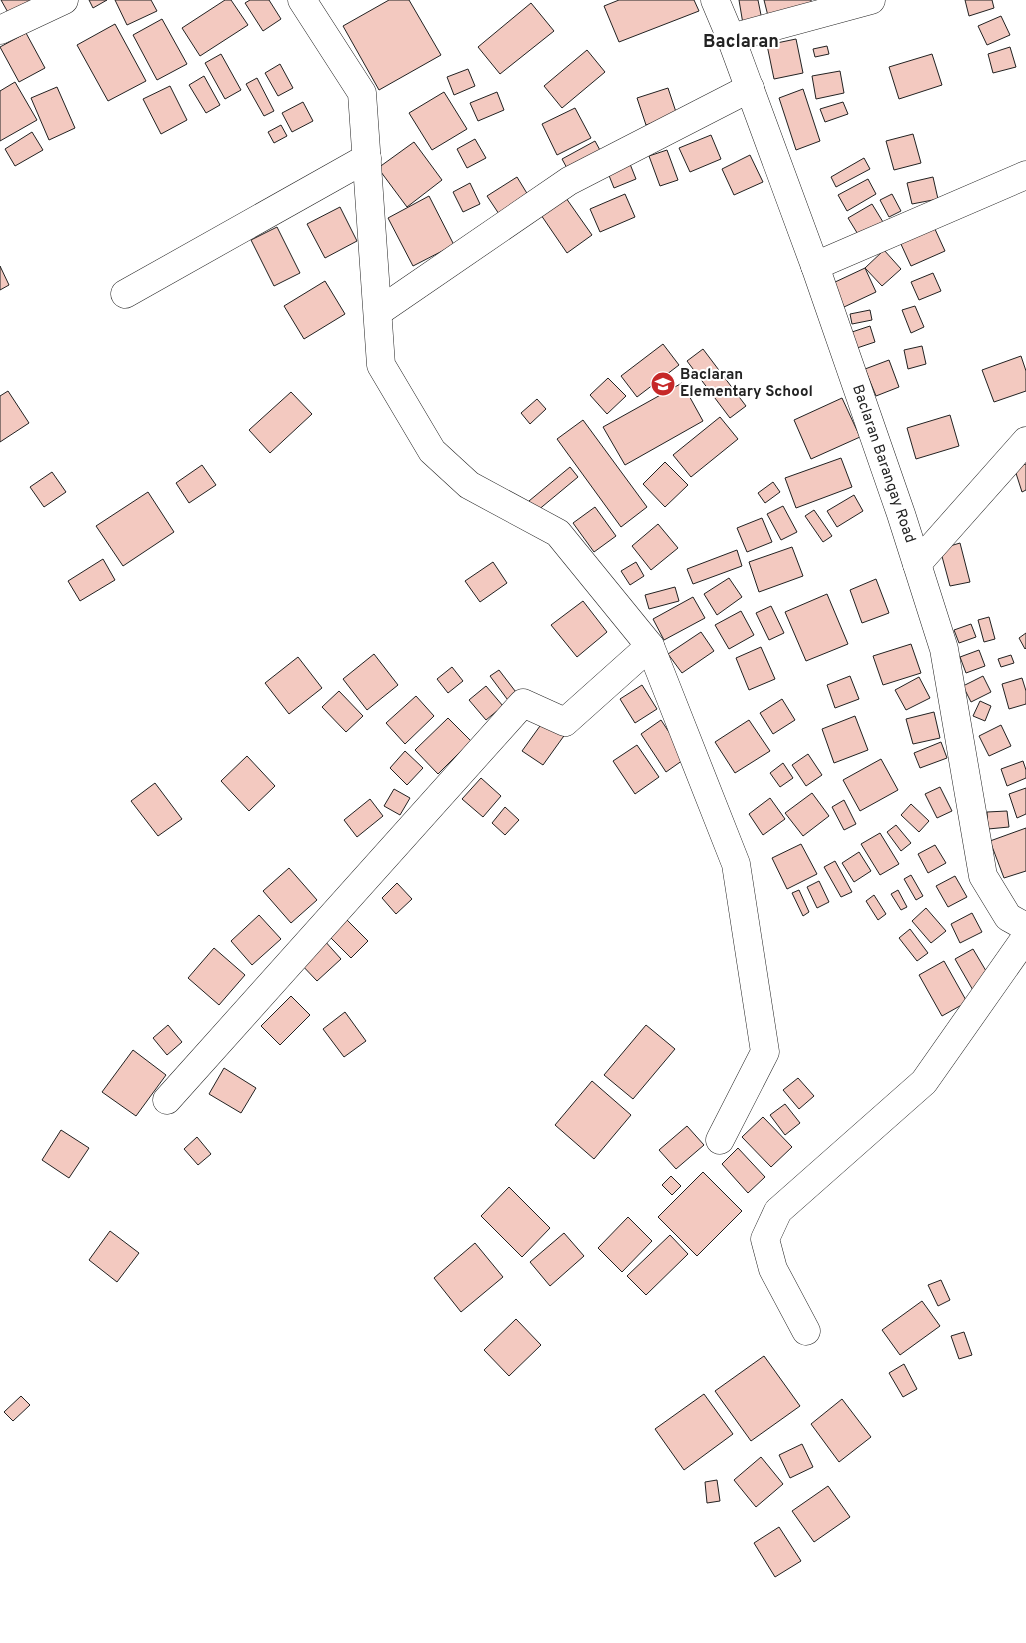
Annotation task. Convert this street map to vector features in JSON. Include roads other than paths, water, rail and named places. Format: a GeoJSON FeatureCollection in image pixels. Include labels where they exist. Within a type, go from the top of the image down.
{"type":"FeatureCollection","features":[{"type":"Feature","properties":{"kind":"street"},"geometry":{"type":"LineString","coordinates":[[0,30],[64,0]]}},
{"type":"Feature","properties":{"kind":"street"},"geometry":{"type":"LineString","coordinates":[[302,0],[362,93],[381,365],[432,451],[469,485],[558,533],[650,646],[736,864],[765,1052],[720,1140]]}},
{"type":"Feature","properties":{"kind":"street","name":"Baclaran Barangay Road"},"geometry":{"type":"LineString","coordinates":[[715,0],[750,88],[815,266],[944,648],[983,876],[1008,917],[1026,927]]}},
{"type":"Feature","properties":{"kind":"street"},"geometry":{"type":"LineString","coordinates":[[731,38],[871,0]]}},
{"type":"Feature","properties":{"kind":"street"},"geometry":{"type":"LineString","coordinates":[[378,312],[569,181],[750,88]]}},
{"type":"Feature","properties":{"kind":"street"},"geometry":{"type":"LineString","coordinates":[[125,294],[367,158]]}},
{"type":"Feature","properties":{"kind":"street"},"geometry":{"type":"LineString","coordinates":[[815,266],[1026,175]]}},
{"type":"Feature","properties":{"kind":"street"},"geometry":{"type":"LineString","coordinates":[[917,564],[1026,441]]}},
{"type":"Feature","properties":{"kind":"street"},"geometry":{"type":"LineString","coordinates":[[167,1100],[524,703],[565,722],[650,646]]}},
{"type":"Feature","properties":{"kind":"street"},"geometry":{"type":"LineString","coordinates":[[806,1331],[774,1269],[765,1239],[778,1211],[924,1082],[1026,937]]}},
{"type":"Feature","properties":{"kind":"place","name":"Baclaran Elementary School"},"geometry":{"type":"Point","coordinates":[663,384]}},
{"type":"Feature","properties":{"kind":"district","name":"Baclaran"},"geometry":{"type":"Point","coordinates":[741,42]}}]}
